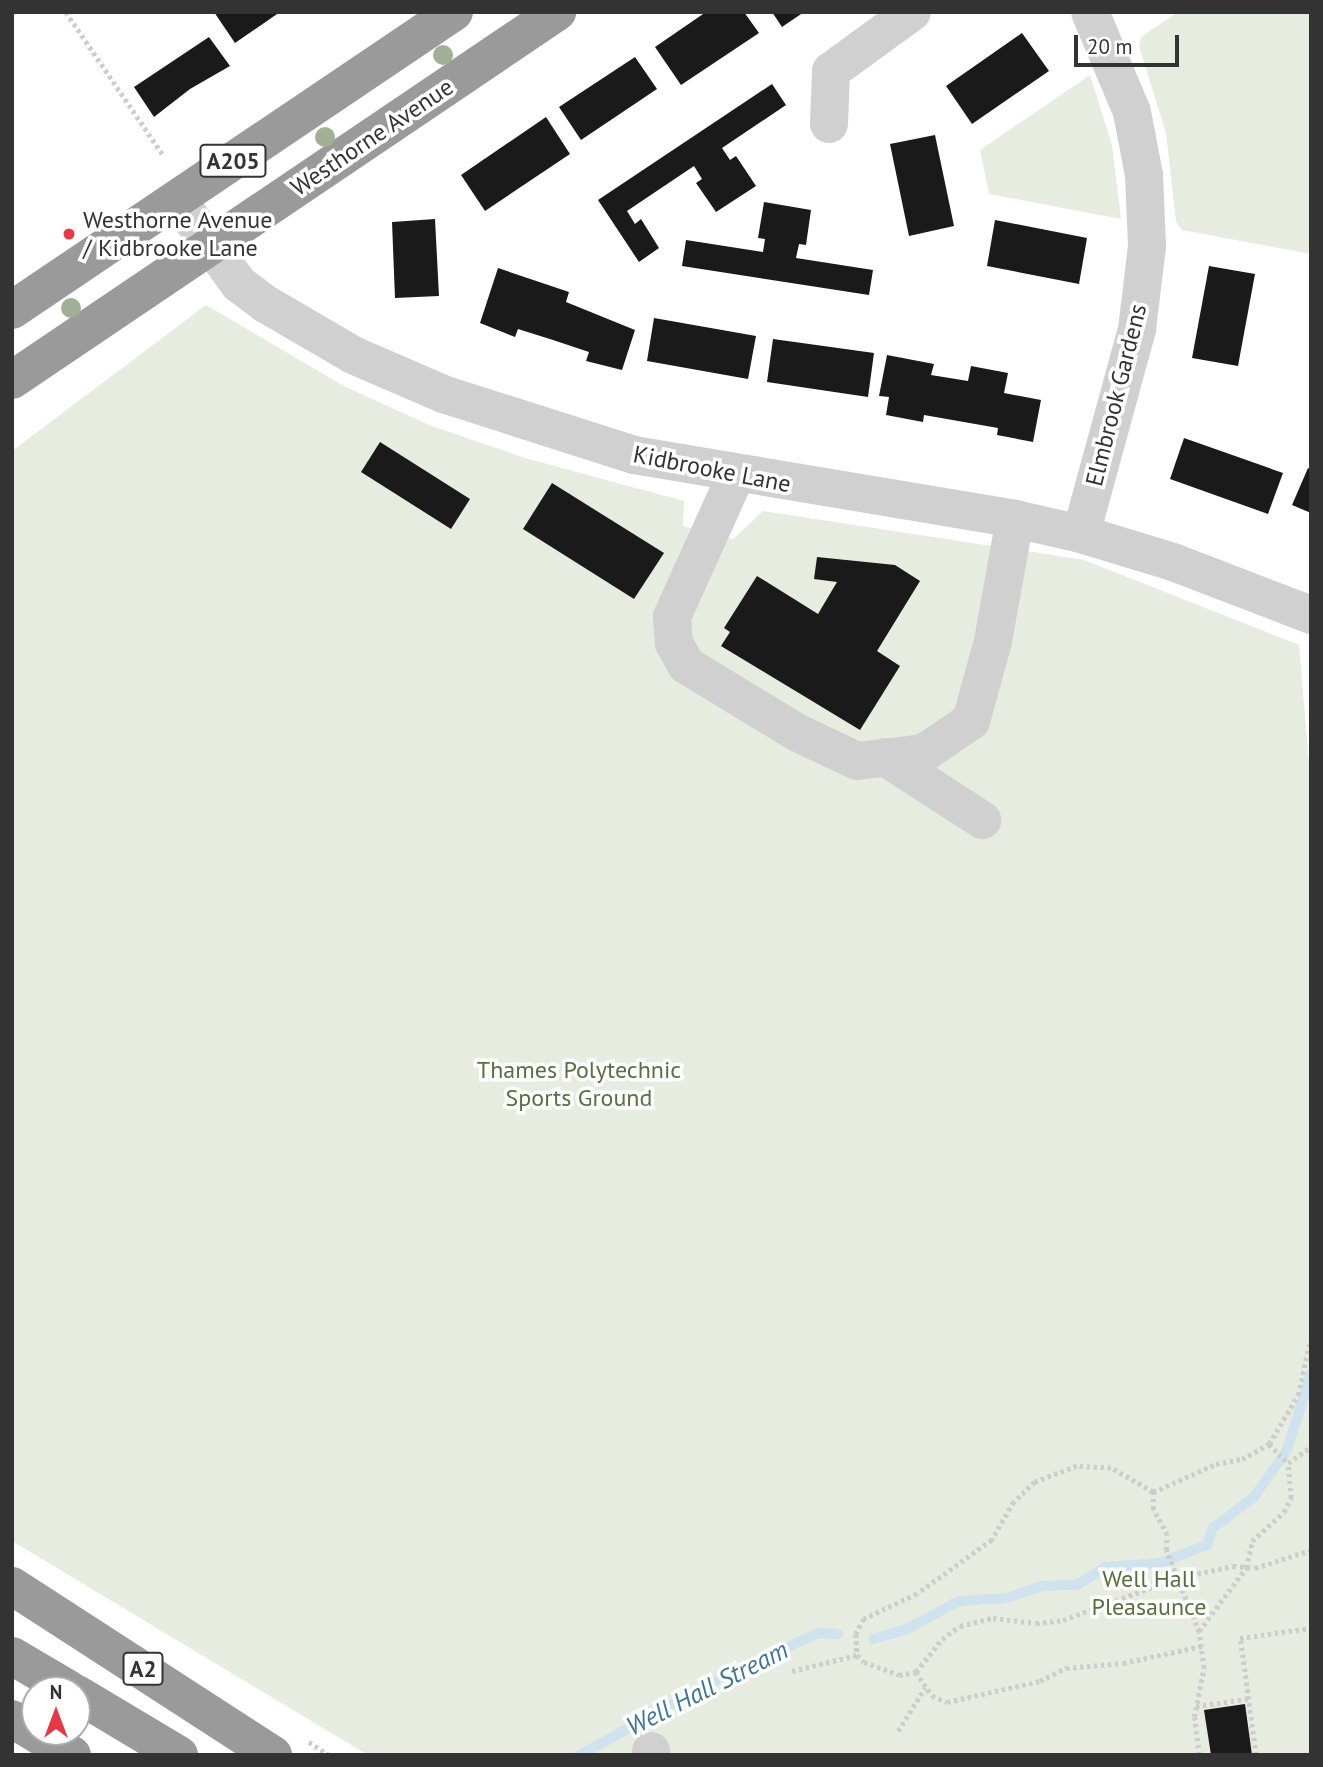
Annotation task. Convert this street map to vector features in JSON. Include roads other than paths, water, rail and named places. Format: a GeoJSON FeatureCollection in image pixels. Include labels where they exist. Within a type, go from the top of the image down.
{"type":"FeatureCollection","features":[{"type":"Feature","properties":{"kind":"highway","name":"A205"},"geometry":{"type":"LineString","coordinates":[[12,310],[454,12]]}},
{"type":"Feature","properties":{"kind":"highway","name":"Westhorne Avenue"},"geometry":{"type":"LineString","coordinates":[[12,380],[557,12]]}},
{"type":"Feature","properties":{"kind":"highway","name":"A2"},"geometry":{"type":"LineString","coordinates":[[12,1586],[273,1755]]}},
{"type":"Feature","properties":{"kind":"highway"},"geometry":{"type":"LineString","coordinates":[[12,1656],[46,1676]]}},
{"type":"Feature","properties":{"kind":"highway","name":"A2"},"geometry":{"type":"LineString","coordinates":[[91,1702],[179,1755]]}},
{"type":"Feature","properties":{"kind":"highway"},"geometry":{"type":"LineString","coordinates":[[12,1719],[72,1755]]}},
{"type":"Feature","properties":{"kind":"street"},"geometry":{"type":"LineString","coordinates":[[829,124],[831,71],[912,12]]}},
{"type":"Feature","properties":{"kind":"street","name":"Elmbrook Gardens"},"geometry":{"type":"LineString","coordinates":[[1081,534],[1137,328],[1147,246],[1144,175],[1132,112],[1090,12]]}},
{"type":"Feature","properties":{"kind":"street","name":"Kidbrooke Lane"},"geometry":{"type":"LineString","coordinates":[[177,199],[239,284],[264,303],[379,367],[529,425],[634,455],[736,475],[1015,519],[1081,534],[1172,562],[1311,615]]}},
{"type":"Feature","properties":{"kind":"street"},"geometry":{"type":"LineString","coordinates":[[736,475],[671,617],[674,643],[686,665],[835,754],[857,761],[924,752],[971,720],[993,641],[1015,519]]}},
{"type":"Feature","properties":{"kind":"street"},"geometry":{"type":"LineString","coordinates":[[885,757],[982,820]]}},
{"type":"Feature","properties":{"kind":"waterway","name":"Well Hall Stream"},"geometry":{"type":"LineString","coordinates":[[873,1639],[905,1630],[959,1601],[1007,1598],[1042,1586],[1077,1585],[1106,1567],[1160,1563],[1207,1545],[1213,1528],[1254,1497],[1287,1450],[1311,1374]]}},
{"type":"Feature","properties":{"kind":"waterway","name":"Well Hall Stream"},"geometry":{"type":"LineString","coordinates":[[580,1755],[703,1687],[818,1633],[838,1634]]}},
{"type":"Feature","properties":{"kind":"place","name":"Westhorne Avenue / Kidbrooke Lane"},"geometry":{"type":"Point","coordinates":[69,234]}},
{"type":"Feature","properties":{"kind":"park label","name":"Thames Polytechnic Sports Ground"},"geometry":{"type":"Point","coordinates":[579,1084]}},
{"type":"Feature","properties":{"kind":"park label","name":"Well Hall Pleasaunce"},"geometry":{"type":"Point","coordinates":[1149,1593]}}]}
